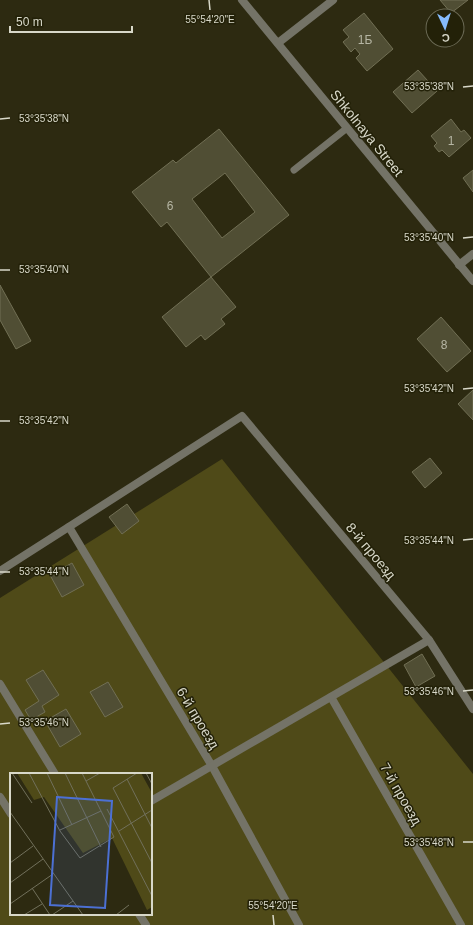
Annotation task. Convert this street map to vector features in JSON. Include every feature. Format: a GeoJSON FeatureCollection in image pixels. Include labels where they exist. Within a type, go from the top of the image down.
{"type":"FeatureCollection","features":[{"type":"Feature","properties":{"kind":"street","name":"Shkolnaya Street"},"geometry":{"type":"LineString","coordinates":[[242,0],[473,282]]}},
{"type":"Feature","properties":{"kind":"street"},"geometry":{"type":"LineString","coordinates":[[278,43],[333,0]]}},
{"type":"Feature","properties":{"kind":"street"},"geometry":{"type":"LineString","coordinates":[[459,265],[473,254]]}},
{"type":"Feature","properties":{"kind":"street","name":"8-й проезд"},"geometry":{"type":"LineString","coordinates":[[69,527],[242,416],[429,640],[473,709]]}},
{"type":"Feature","properties":{"kind":"street"},"geometry":{"type":"LineString","coordinates":[[0,571],[69,527]]}},
{"type":"Feature","properties":{"kind":"street","name":"6-й проезд"},"geometry":{"type":"LineString","coordinates":[[69,527],[212,766],[299,925]]}},
{"type":"Feature","properties":{"kind":"street"},"geometry":{"type":"LineString","coordinates":[[152,800],[429,640]]}},
{"type":"Feature","properties":{"kind":"street"},"geometry":{"type":"LineString","coordinates":[[0,684],[54,773]]}},
{"type":"Feature","properties":{"kind":"street","name":"7-й проезд"},"geometry":{"type":"LineString","coordinates":[[331,697],[461,925]]}},
{"type":"Feature","properties":{"kind":"street"},"geometry":{"type":"LineString","coordinates":[[0,797],[10,812]]}},
{"type":"Feature","properties":{"kind":"street"},"geometry":{"type":"LineString","coordinates":[[140,915],[146,925]]}},
{"type":"Feature","properties":{"kind":"lane"},"geometry":{"type":"LineString","coordinates":[[294,170],[347,128]]}},
{"type":"Feature","properties":{"kind":"shaded area"},"geometry":{"type":"Polygon","coordinates":[[[222,459],[473,774],[473,925],[0,925],[0,598],[222,459]]]}},
{"type":"Feature","properties":{"kind":"building"},"geometry":{"type":"Polygon","coordinates":[[[440,0],[468,0],[458,8],[447,8],[440,0]]]}},
{"type":"Feature","properties":{"kind":"building"},"geometry":{"type":"Polygon","coordinates":[[[364,13],[393,49],[367,71],[356,58],[360,54],[355,48],[351,52],[343,42],[349,37],[343,30],[364,13]]]}},
{"type":"Feature","properties":{"kind":"building"},"geometry":{"type":"Polygon","coordinates":[[[418,70],[437,91],[412,113],[393,92],[418,70]]]}},
{"type":"Feature","properties":{"kind":"building"},"geometry":{"type":"Polygon","coordinates":[[[451,119],[461,132],[464,130],[471,138],[449,157],[442,150],[439,152],[434,146],[437,143],[431,136],[451,119]]]}},
{"type":"Feature","properties":{"kind":"building"},"geometry":{"type":"Polygon","coordinates":[[[219,129],[289,215],[211,277],[167,222],[161,227],[132,192],[173,160],[176,163],[219,129]],[[225,173],[192,199],[222,238],[255,212],[225,173]]]}},
{"type":"Feature","properties":{"kind":"building"},"geometry":{"type":"Polygon","coordinates":[[[473,170],[473,192],[463,178],[473,170]]]}},
{"type":"Feature","properties":{"kind":"building"},"geometry":{"type":"Polygon","coordinates":[[[211,277],[236,307],[221,319],[225,324],[205,340],[201,335],[186,347],[162,317],[211,277]]]}},
{"type":"Feature","properties":{"kind":"building"},"geometry":{"type":"Polygon","coordinates":[[[0,285],[31,341],[16,349],[0,320],[0,285]]]}},
{"type":"Feature","properties":{"kind":"building"},"geometry":{"type":"Polygon","coordinates":[[[441,317],[471,351],[447,372],[417,339],[441,317]]]}},
{"type":"Feature","properties":{"kind":"building"},"geometry":{"type":"Polygon","coordinates":[[[473,390],[473,420],[458,404],[473,390]]]}},
{"type":"Feature","properties":{"kind":"building"},"geometry":{"type":"Polygon","coordinates":[[[430,458],[442,473],[425,488],[412,472],[430,458]]]}},
{"type":"Feature","properties":{"kind":"building"},"geometry":{"type":"Polygon","coordinates":[[[127,504],[139,521],[122,534],[109,517],[127,504]]]}},
{"type":"Feature","properties":{"kind":"building"},"geometry":{"type":"Polygon","coordinates":[[[72,563],[84,585],[62,597],[50,575],[72,563]]]}},
{"type":"Feature","properties":{"kind":"building"},"geometry":{"type":"Polygon","coordinates":[[[422,654],[435,676],[416,687],[404,665],[422,654]]]}},
{"type":"Feature","properties":{"kind":"building"},"geometry":{"type":"Polygon","coordinates":[[[43,670],[59,695],[42,706],[45,712],[31,720],[25,710],[39,701],[26,680],[43,670]]]}},
{"type":"Feature","properties":{"kind":"building"},"geometry":{"type":"Polygon","coordinates":[[[108,682],[123,707],[105,717],[90,692],[108,682]]]}},
{"type":"Feature","properties":{"kind":"building"},"geometry":{"type":"Polygon","coordinates":[[[66,709],[81,734],[60,747],[45,721],[66,709]]]}}]}
